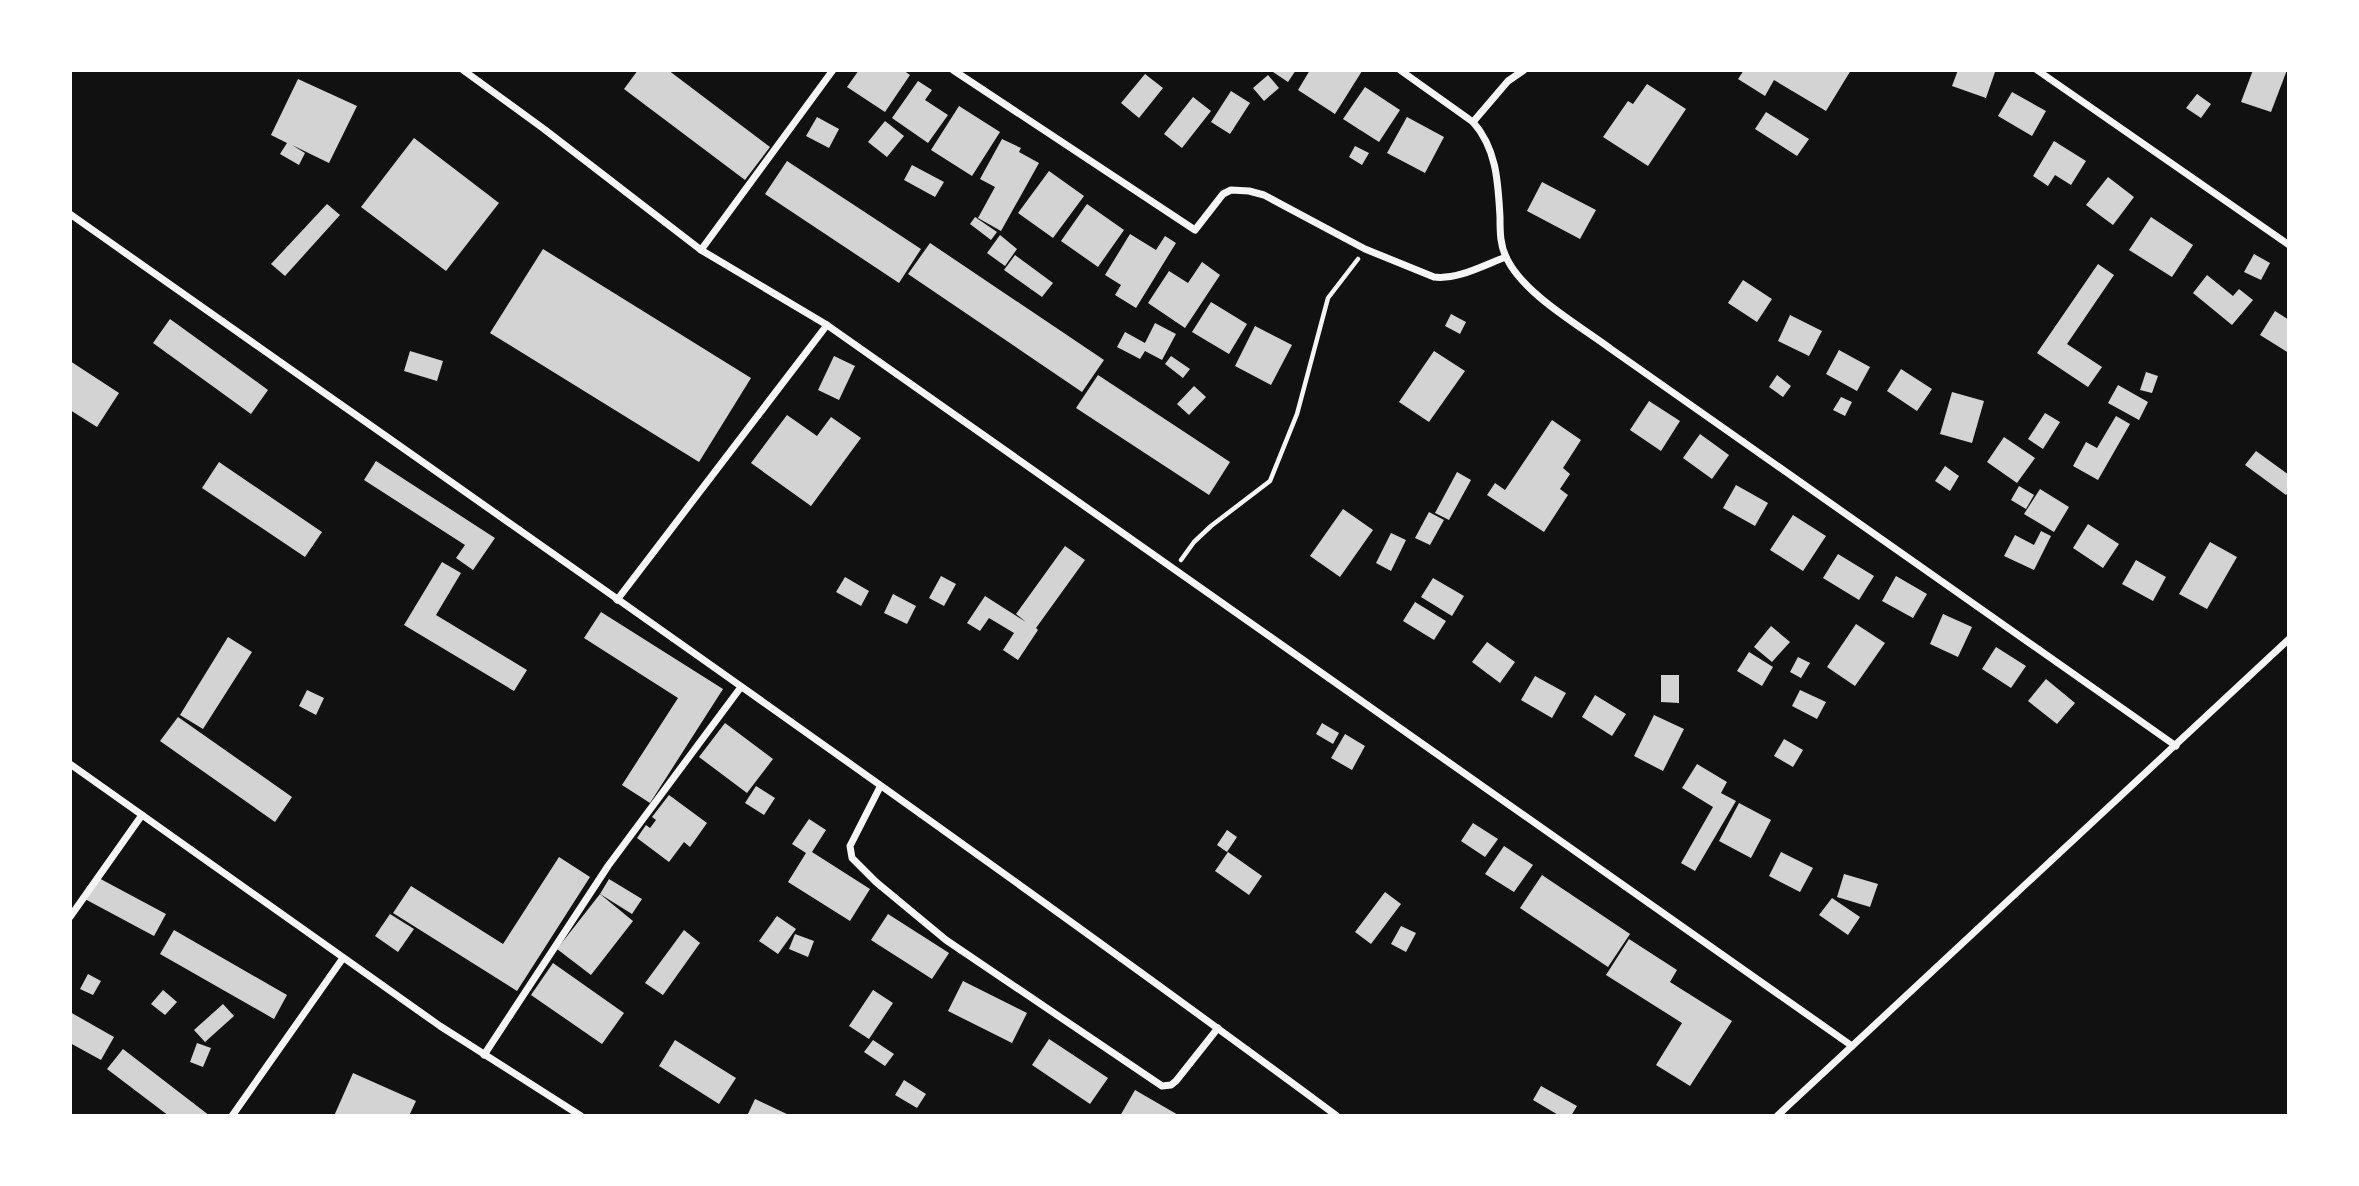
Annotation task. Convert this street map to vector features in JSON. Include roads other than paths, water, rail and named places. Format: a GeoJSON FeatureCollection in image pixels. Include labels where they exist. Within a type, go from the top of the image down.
{"type":"FeatureCollection","features":[{"type":"Feature","properties":{"kind":"street"},"geometry":{"type":"LineString","coordinates":[[463,70],[701,250],[827,324],[1852,1046]]}},
{"type":"Feature","properties":{"kind":"street"},"geometry":{"type":"LineString","coordinates":[[701,250],[833,70]]}},
{"type":"Feature","properties":{"kind":"street"},"geometry":{"type":"LineString","coordinates":[[953,70],[1195,230],[1223,194],[1240,190],[1264,195],[1365,249],[1428,275],[1443,278],[1457,276],[1506,257]]}},
{"type":"Feature","properties":{"kind":"street"},"geometry":{"type":"LineString","coordinates":[[1400,70],[1473,122],[1482,132],[1490,146],[1498,182],[1501,242],[1506,257],[1524,284],[1595,337],[2176,746]]}},
{"type":"Feature","properties":{"kind":"street"},"geometry":{"type":"LineString","coordinates":[[1473,122],[1508,81],[1524,70]]}},
{"type":"Feature","properties":{"kind":"street"},"geometry":{"type":"LineString","coordinates":[[2037,70],[2289,245]]}},
{"type":"Feature","properties":{"kind":"street"},"geometry":{"type":"LineString","coordinates":[[70,214],[741,687],[1219,1028],[1337,1116]]}},
{"type":"Feature","properties":{"kind":"street"},"geometry":{"type":"LineString","coordinates":[[617,600],[827,324]]}},
{"type":"Feature","properties":{"kind":"street"},"geometry":{"type":"LineString","coordinates":[[1777,1116],[2289,639]]}},
{"type":"Feature","properties":{"kind":"street"},"geometry":{"type":"LineString","coordinates":[[484,1055],[608,866],[741,687]]}},
{"type":"Feature","properties":{"kind":"street"},"geometry":{"type":"LineString","coordinates":[[70,764],[484,1055],[580,1116]]}},
{"type":"Feature","properties":{"kind":"street"},"geometry":{"type":"LineString","coordinates":[[880,787],[850,846],[852,858],[876,882],[946,940],[1162,1086],[1176,1081],[1219,1028]]}},
{"type":"Feature","properties":{"kind":"street"},"geometry":{"type":"LineString","coordinates":[[70,917],[142,815]]}},
{"type":"Feature","properties":{"kind":"street"},"geometry":{"type":"LineString","coordinates":[[232,1116],[344,958]]}}]}
